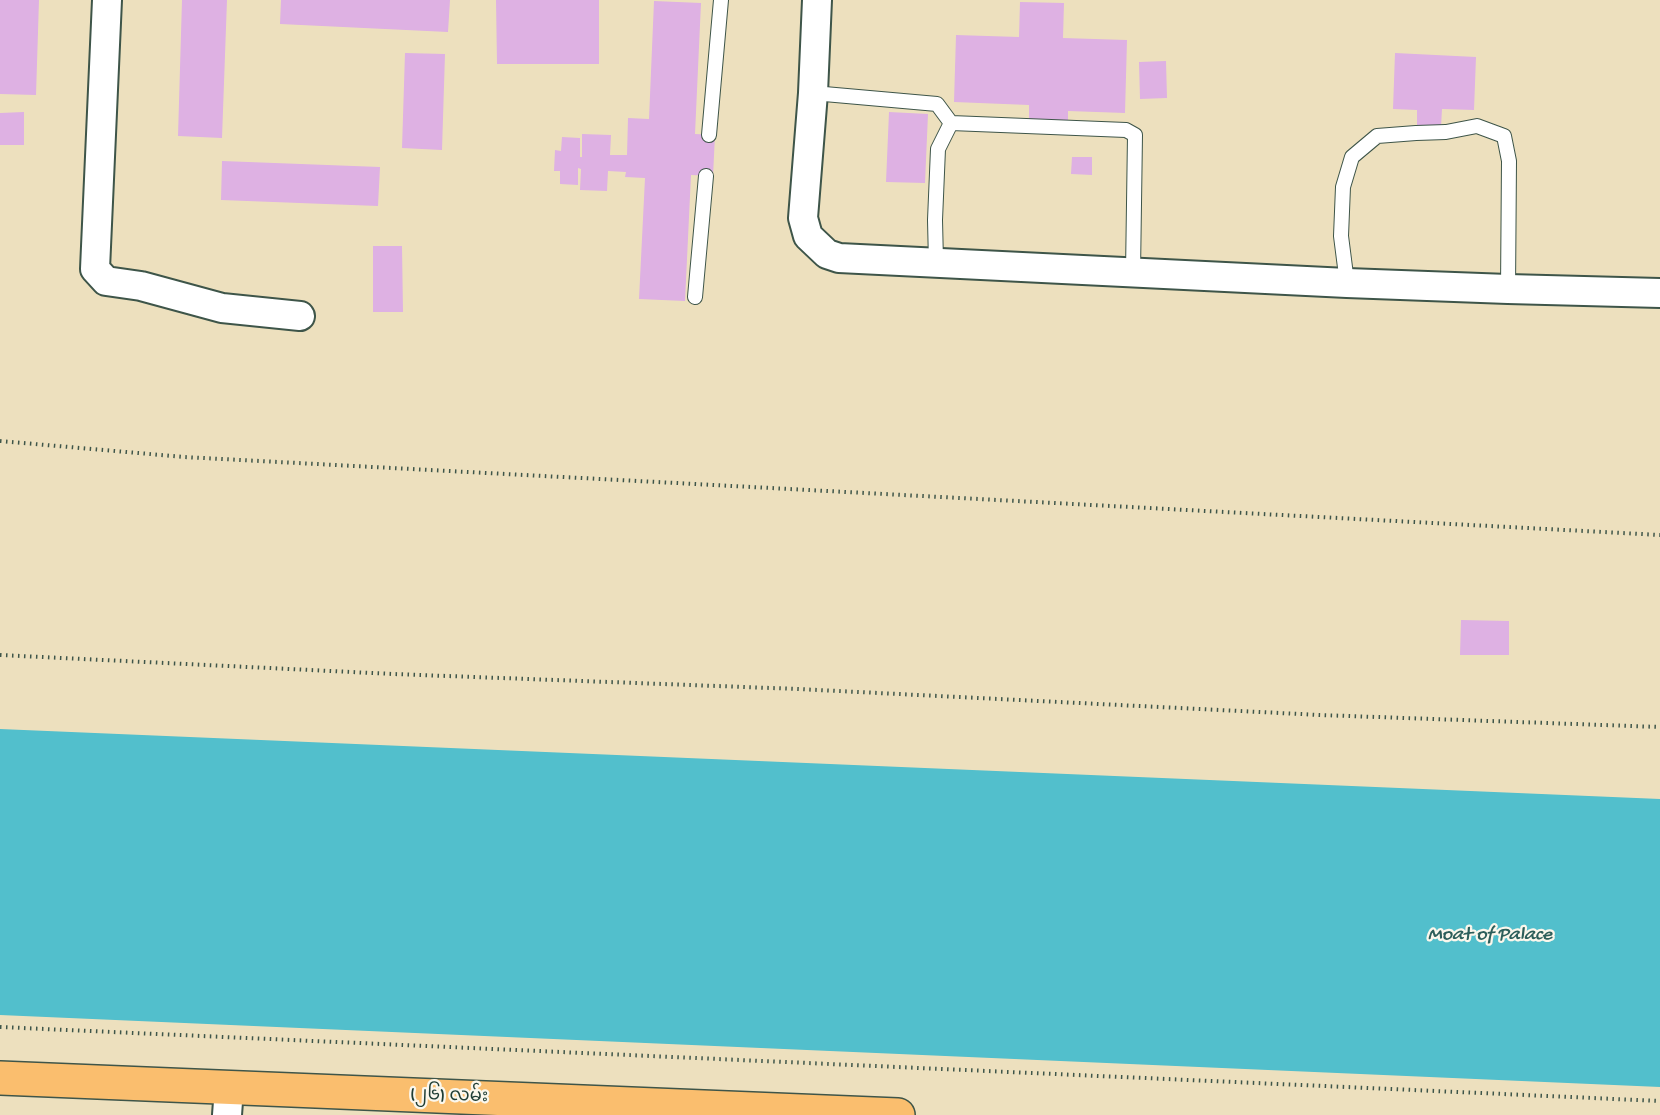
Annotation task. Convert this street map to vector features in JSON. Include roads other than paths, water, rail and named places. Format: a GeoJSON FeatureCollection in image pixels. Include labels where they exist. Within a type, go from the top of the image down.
{"type":"FeatureCollection","features":[{"type":"Feature","properties":{"kind":"main road","name":"(၂၆) လမ်း"},"geometry":{"type":"LineString","coordinates":[[0,1078],[228,1101],[898,1115]]}},
{"type":"Feature","properties":{"kind":"street"},"geometry":{"type":"LineString","coordinates":[[107,0],[95,269],[106,281],[141,286],[222,308],[300,316]]}},
{"type":"Feature","properties":{"kind":"street"},"geometry":{"type":"LineString","coordinates":[[817,0],[813,93],[803,218],[808,236],[827,254],[839,258],[1347,283],[1508,290],[1660,293]]}},
{"type":"Feature","properties":{"kind":"lane"},"geometry":{"type":"LineString","coordinates":[[709,135],[721,0]]}},
{"type":"Feature","properties":{"kind":"lane"},"geometry":{"type":"LineString","coordinates":[[813,93],[937,104],[951,123]]}},
{"type":"Feature","properties":{"kind":"lane"},"geometry":{"type":"LineString","coordinates":[[936,262],[939,149],[951,123]]}},
{"type":"Feature","properties":{"kind":"lane"},"geometry":{"type":"LineString","coordinates":[[951,123],[1126,130],[1135,135],[1133,272]]}},
{"type":"Feature","properties":{"kind":"lane"},"geometry":{"type":"LineString","coordinates":[[1347,283],[1341,236],[1343,187],[1352,157],[1377,136],[1446,132],[1477,126],[1504,136],[1509,161],[1508,290]]}},
{"type":"Feature","properties":{"kind":"lane"},"geometry":{"type":"LineString","coordinates":[[695,297],[706,176]]}},
{"type":"Feature","properties":{"kind":"water","name":"Moat of Palace"},"geometry":{"type":"Polygon","coordinates":[[[0,729],[1660,799],[1660,1087],[0,1015],[0,729]]]}}]}
